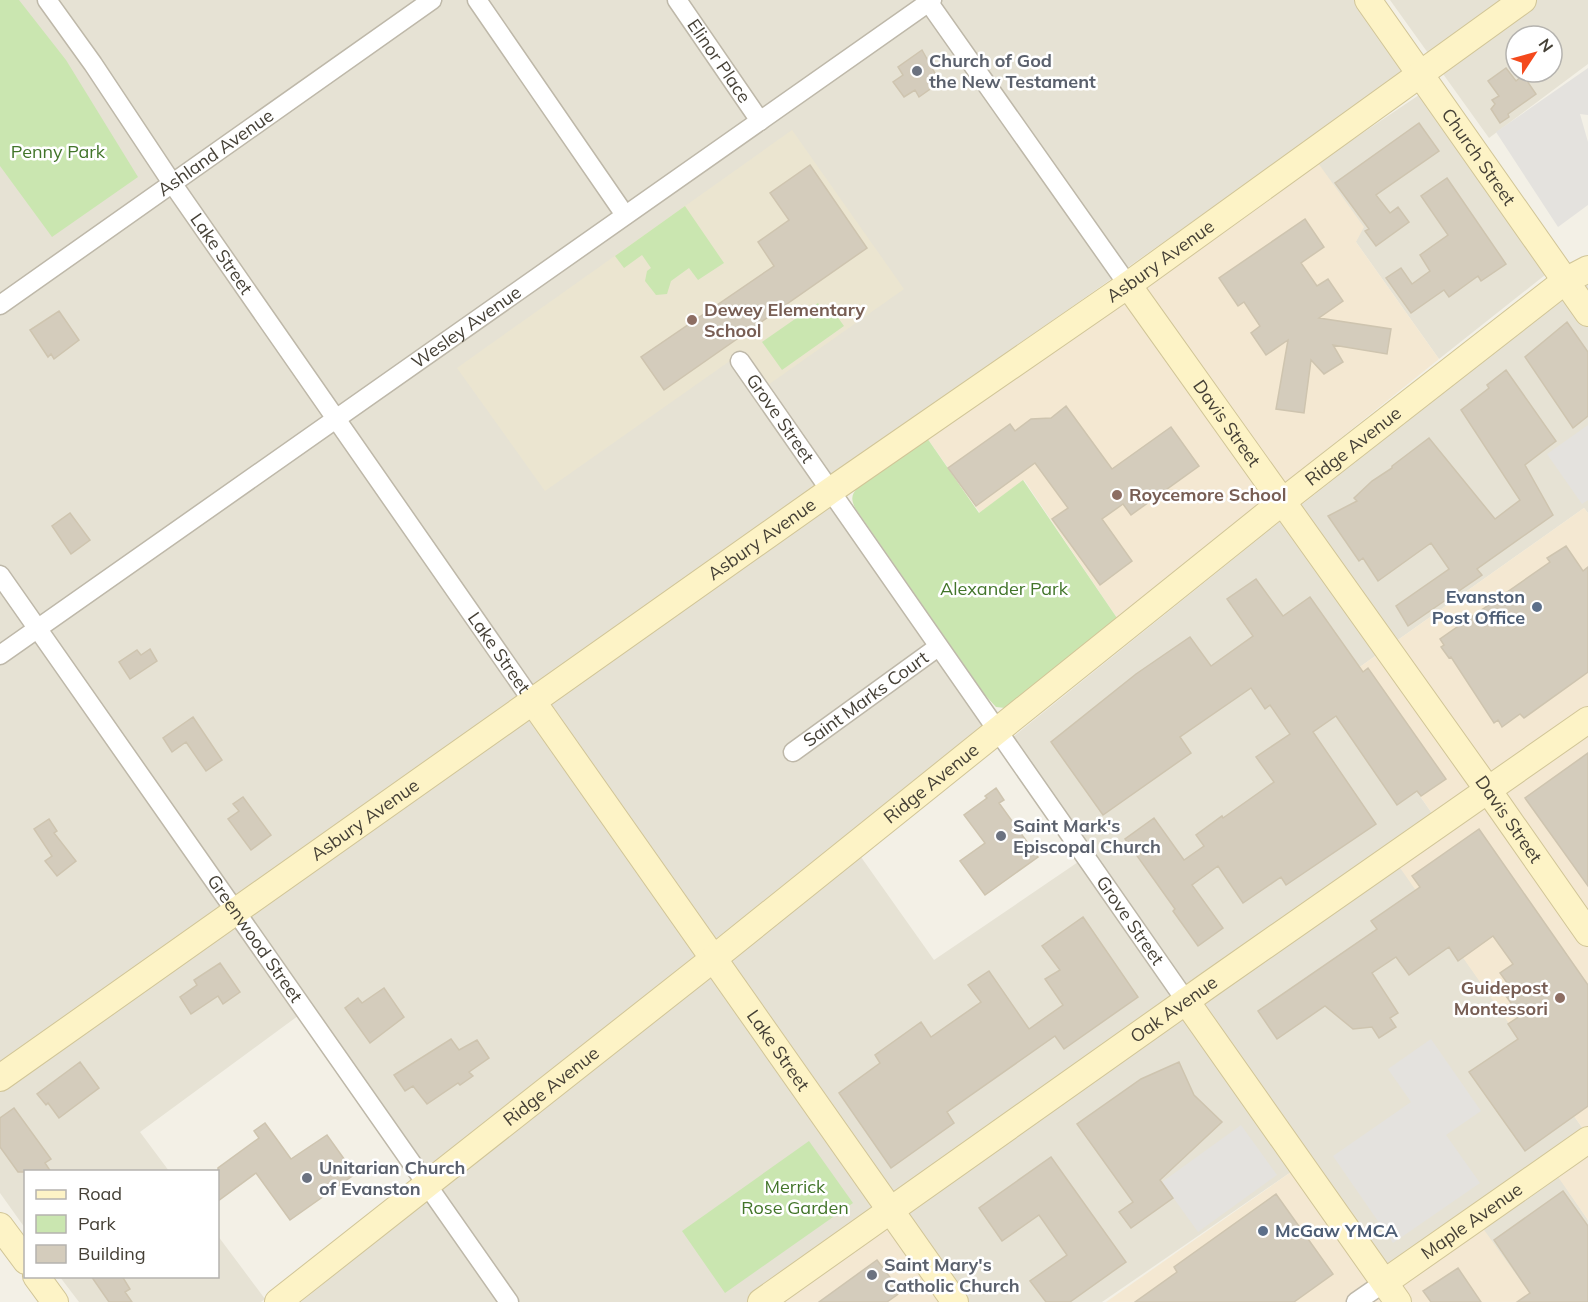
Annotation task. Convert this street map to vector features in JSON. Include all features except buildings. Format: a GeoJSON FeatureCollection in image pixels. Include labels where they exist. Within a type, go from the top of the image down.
{"type":"FeatureCollection","features":[{"type":"Feature","properties":{"kind":"main road","name":"Church Street"},"geometry":{"type":"LineString","coordinates":[[1368,0],[1588,313]]}},
{"type":"Feature","properties":{"kind":"main road","name":"Asbury Avenue"},"geometry":{"type":"LineString","coordinates":[[0,1078],[830,491],[1128,285],[1523,0]]}},
{"type":"Feature","properties":{"kind":"main road","name":"Ridge Avenue"},"geometry":{"type":"LineString","coordinates":[[278,1302],[998,732],[1282,502],[1565,281],[1588,269]]}},
{"type":"Feature","properties":{"kind":"main road","name":"Davis Street"},"geometry":{"type":"LineString","coordinates":[[1128,285],[1588,933]]}},
{"type":"Feature","properties":{"kind":"main road","name":"Lake Street"},"geometry":{"type":"LineString","coordinates":[[533,702],[955,1302]]}},
{"type":"Feature","properties":{"kind":"main road","name":"Oak Avenue"},"geometry":{"type":"LineString","coordinates":[[761,1302],[1588,720]]}},
{"type":"Feature","properties":{"kind":"main road","name":"Grove Street"},"geometry":{"type":"LineString","coordinates":[[1186,1001],[1392,1292]]}},
{"type":"Feature","properties":{"kind":"main road","name":"Maple Avenue"},"geometry":{"type":"LineString","coordinates":[[1392,1292],[1588,1140]]}},
{"type":"Feature","properties":{"kind":"main road"},"geometry":{"type":"LineString","coordinates":[[0,1226],[24,1259]]}},
{"type":"Feature","properties":{"kind":"main road"},"geometry":{"type":"LineString","coordinates":[[37,1278],[55,1302]]}},
{"type":"Feature","properties":{"kind":"street","name":"Lake Street"},"geometry":{"type":"LineString","coordinates":[[47,0],[533,702]]}},
{"type":"Feature","properties":{"kind":"street","name":"Ashland Avenue"},"geometry":{"type":"LineString","coordinates":[[0,305],[432,0]]}},
{"type":"Feature","properties":{"kind":"street"},"geometry":{"type":"LineString","coordinates":[[477,0],[625,215]]}},
{"type":"Feature","properties":{"kind":"street","name":"Elinor Place"},"geometry":{"type":"LineString","coordinates":[[676,0],[760,121]]}},
{"type":"Feature","properties":{"kind":"street","name":"Wesley Avenue"},"geometry":{"type":"LineString","coordinates":[[0,656],[929,1]]}},
{"type":"Feature","properties":{"kind":"street","name":"Davis Street"},"geometry":{"type":"LineString","coordinates":[[929,1],[1128,285]]}},
{"type":"Feature","properties":{"kind":"street","name":"Grove Street"},"geometry":{"type":"LineString","coordinates":[[740,361],[1186,1001]]}},
{"type":"Feature","properties":{"kind":"street","name":"Greenwood Street"},"geometry":{"type":"LineString","coordinates":[[0,575],[509,1302]]}},
{"type":"Feature","properties":{"kind":"street","name":"Saint Marks Court"},"geometry":{"type":"LineString","coordinates":[[793,752],[938,647]]}},
{"type":"Feature","properties":{"kind":"street","name":"Maple Avenue"},"geometry":{"type":"LineString","coordinates":[[1356,1302],[1392,1292]]}},
{"type":"Feature","properties":{"kind":"shaded area"},"geometry":{"type":"Polygon","coordinates":[[[0,0],[1356,0],[1406,71],[0,1063],[0,0]]]}},
{"type":"Feature","properties":{"kind":"shaded area"},"geometry":{"type":"Polygon","coordinates":[[[1390,0],[1588,0],[1588,64],[1564,82],[1564,24],[1504,24],[1504,84],[1561,84],[1489,138],[1390,0]]]}},
{"type":"Feature","properties":{"kind":"shaded area"},"geometry":{"type":"Polygon","coordinates":[[[1588,68],[1588,115],[1580,114],[1588,142],[1588,205],[1558,227],[1496,132],[1588,68]]]}},
{"type":"Feature","properties":{"kind":"shaded area"},"geometry":{"type":"Polygon","coordinates":[[[1419,95],[1545,275],[1439,359],[1356,242],[1318,163],[1419,95]]]}},
{"type":"Feature","properties":{"kind":"shaded area","name":"Dewey Elementary School"},"geometry":{"type":"Polygon","coordinates":[[[792,130],[904,289],[768,385],[744,351],[545,491],[457,368],[792,130]]]}},
{"type":"Feature","properties":{"kind":"shaded area"},"geometry":{"type":"Polygon","coordinates":[[[1318,163],[1364,227],[1356,242],[1439,359],[1117,618],[1024,480],[980,513],[927,438],[1318,163]]]}},
{"type":"Feature","properties":{"kind":"shaded area"},"geometry":{"type":"Polygon","coordinates":[[[1588,284],[1588,513],[1584,508],[1340,681],[1438,822],[1392,855],[1588,1136],[1550,1164],[1588,1220],[1588,1302],[1384,1280],[1304,1163],[1102,1302],[301,1302],[861,857],[934,960],[1084,858],[1003,745],[1272,528],[1559,302],[1588,284]]]}},
{"type":"Feature","properties":{"kind":"shaded area"},"geometry":{"type":"Polygon","coordinates":[[[1588,425],[1588,500],[1582,504],[1547,454],[1588,425]]]}},
{"type":"Feature","properties":{"kind":"shaded area"},"geometry":{"type":"Polygon","coordinates":[[[830,507],[982,726],[422,1174],[306,1010],[140,1132],[168,1170],[24,1170],[24,1227],[0,1193],[0,1092],[830,507]]]}},
{"type":"Feature","properties":{"kind":"shaded area"},"geometry":{"type":"Polygon","coordinates":[[[1584,508],[1588,513],[1588,1136],[1391,855],[1438,822],[1340,681],[1584,508]]]}},
{"type":"Feature","properties":{"kind":"shaded area"},"geometry":{"type":"Polygon","coordinates":[[[1431,1039],[1481,1111],[1446,1135],[1480,1183],[1393,1243],[1333,1156],[1411,1102],[1388,1069],[1431,1039]]]}},
{"type":"Feature","properties":{"kind":"shaded area"},"geometry":{"type":"Polygon","coordinates":[[[1241,1125],[1277,1175],[1198,1232],[1162,1182],[1241,1125]]]}},
{"type":"Feature","properties":{"kind":"shaded area"},"geometry":{"type":"Polygon","coordinates":[[[1588,1138],[1588,1220],[1549,1164],[1588,1138]]]}},
{"type":"Feature","properties":{"kind":"shaded area"},"geometry":{"type":"Polygon","coordinates":[[[1304,1163],[1384,1279],[1474,1216],[1536,1302],[1106,1302],[1304,1163]]]}},
{"type":"Feature","properties":{"kind":"shaded area"},"geometry":{"type":"Polygon","coordinates":[[[889,1210],[955,1302],[761,1302],[889,1210]]]}},
{"type":"Feature","properties":{"kind":"shaded area"},"geometry":{"type":"Polygon","coordinates":[[[219,1237],[265,1299],[261,1302],[79,1302],[61,1278],[219,1278],[219,1237]]]}},
{"type":"Feature","properties":{"kind":"green space","name":"Penny Park"},"geometry":{"type":"Polygon","coordinates":[[[0,0],[19,0],[66,60],[138,177],[52,237],[0,166],[0,0]]]}},
{"type":"Feature","properties":{"kind":"green space"},"geometry":{"type":"Polygon","coordinates":[[[685,206],[724,263],[698,280],[689,268],[671,281],[667,294],[656,295],[645,281],[647,271],[651,268],[642,255],[624,268],[615,256],[685,206]]]}},
{"type":"Feature","properties":{"kind":"green space"},"geometry":{"type":"Polygon","coordinates":[[[818,303],[827,316],[834,312],[844,326],[782,370],[762,342],[818,303]]]}},
{"type":"Feature","properties":{"kind":"green space","name":"Alexander Park"},"geometry":{"type":"Polygon","coordinates":[[[927,438],[979,513],[1023,480],[1117,618],[1005,708],[996,707],[985,695],[853,502],[852,497],[858,487],[927,438]]]}},
{"type":"Feature","properties":{"kind":"green space","name":"Merrick Rose Garden"},"geometry":{"type":"Polygon","coordinates":[[[809,1141],[853,1203],[725,1293],[682,1231],[809,1141]]]}},
{"type":"Feature","properties":{"kind":"place","name":"Church of God the New Testament"},"geometry":{"type":"Point","coordinates":[917,71]}},
{"type":"Feature","properties":{"kind":"place","name":"Dewey Elementary School"},"geometry":{"type":"Point","coordinates":[692,320]}},
{"type":"Feature","properties":{"kind":"place","name":"Roycemore School"},"geometry":{"type":"Point","coordinates":[1117,495]}},
{"type":"Feature","properties":{"kind":"place","name":"Evanston Post Office"},"geometry":{"type":"Point","coordinates":[1537,607]}},
{"type":"Feature","properties":{"kind":"place","name":"Saint Mark's Episcopal Church"},"geometry":{"type":"Point","coordinates":[1001,836]}},
{"type":"Feature","properties":{"kind":"place","name":"Guidepost Montessori"},"geometry":{"type":"Point","coordinates":[1560,998]}},
{"type":"Feature","properties":{"kind":"place","name":"Unitarian Church of Evanston"},"geometry":{"type":"Point","coordinates":[307,1178]}},
{"type":"Feature","properties":{"kind":"place","name":"McGaw YMCA"},"geometry":{"type":"Point","coordinates":[1263,1231]}},
{"type":"Feature","properties":{"kind":"place","name":"Saint Mary's Catholic Church"},"geometry":{"type":"Point","coordinates":[872,1275]}}]}
